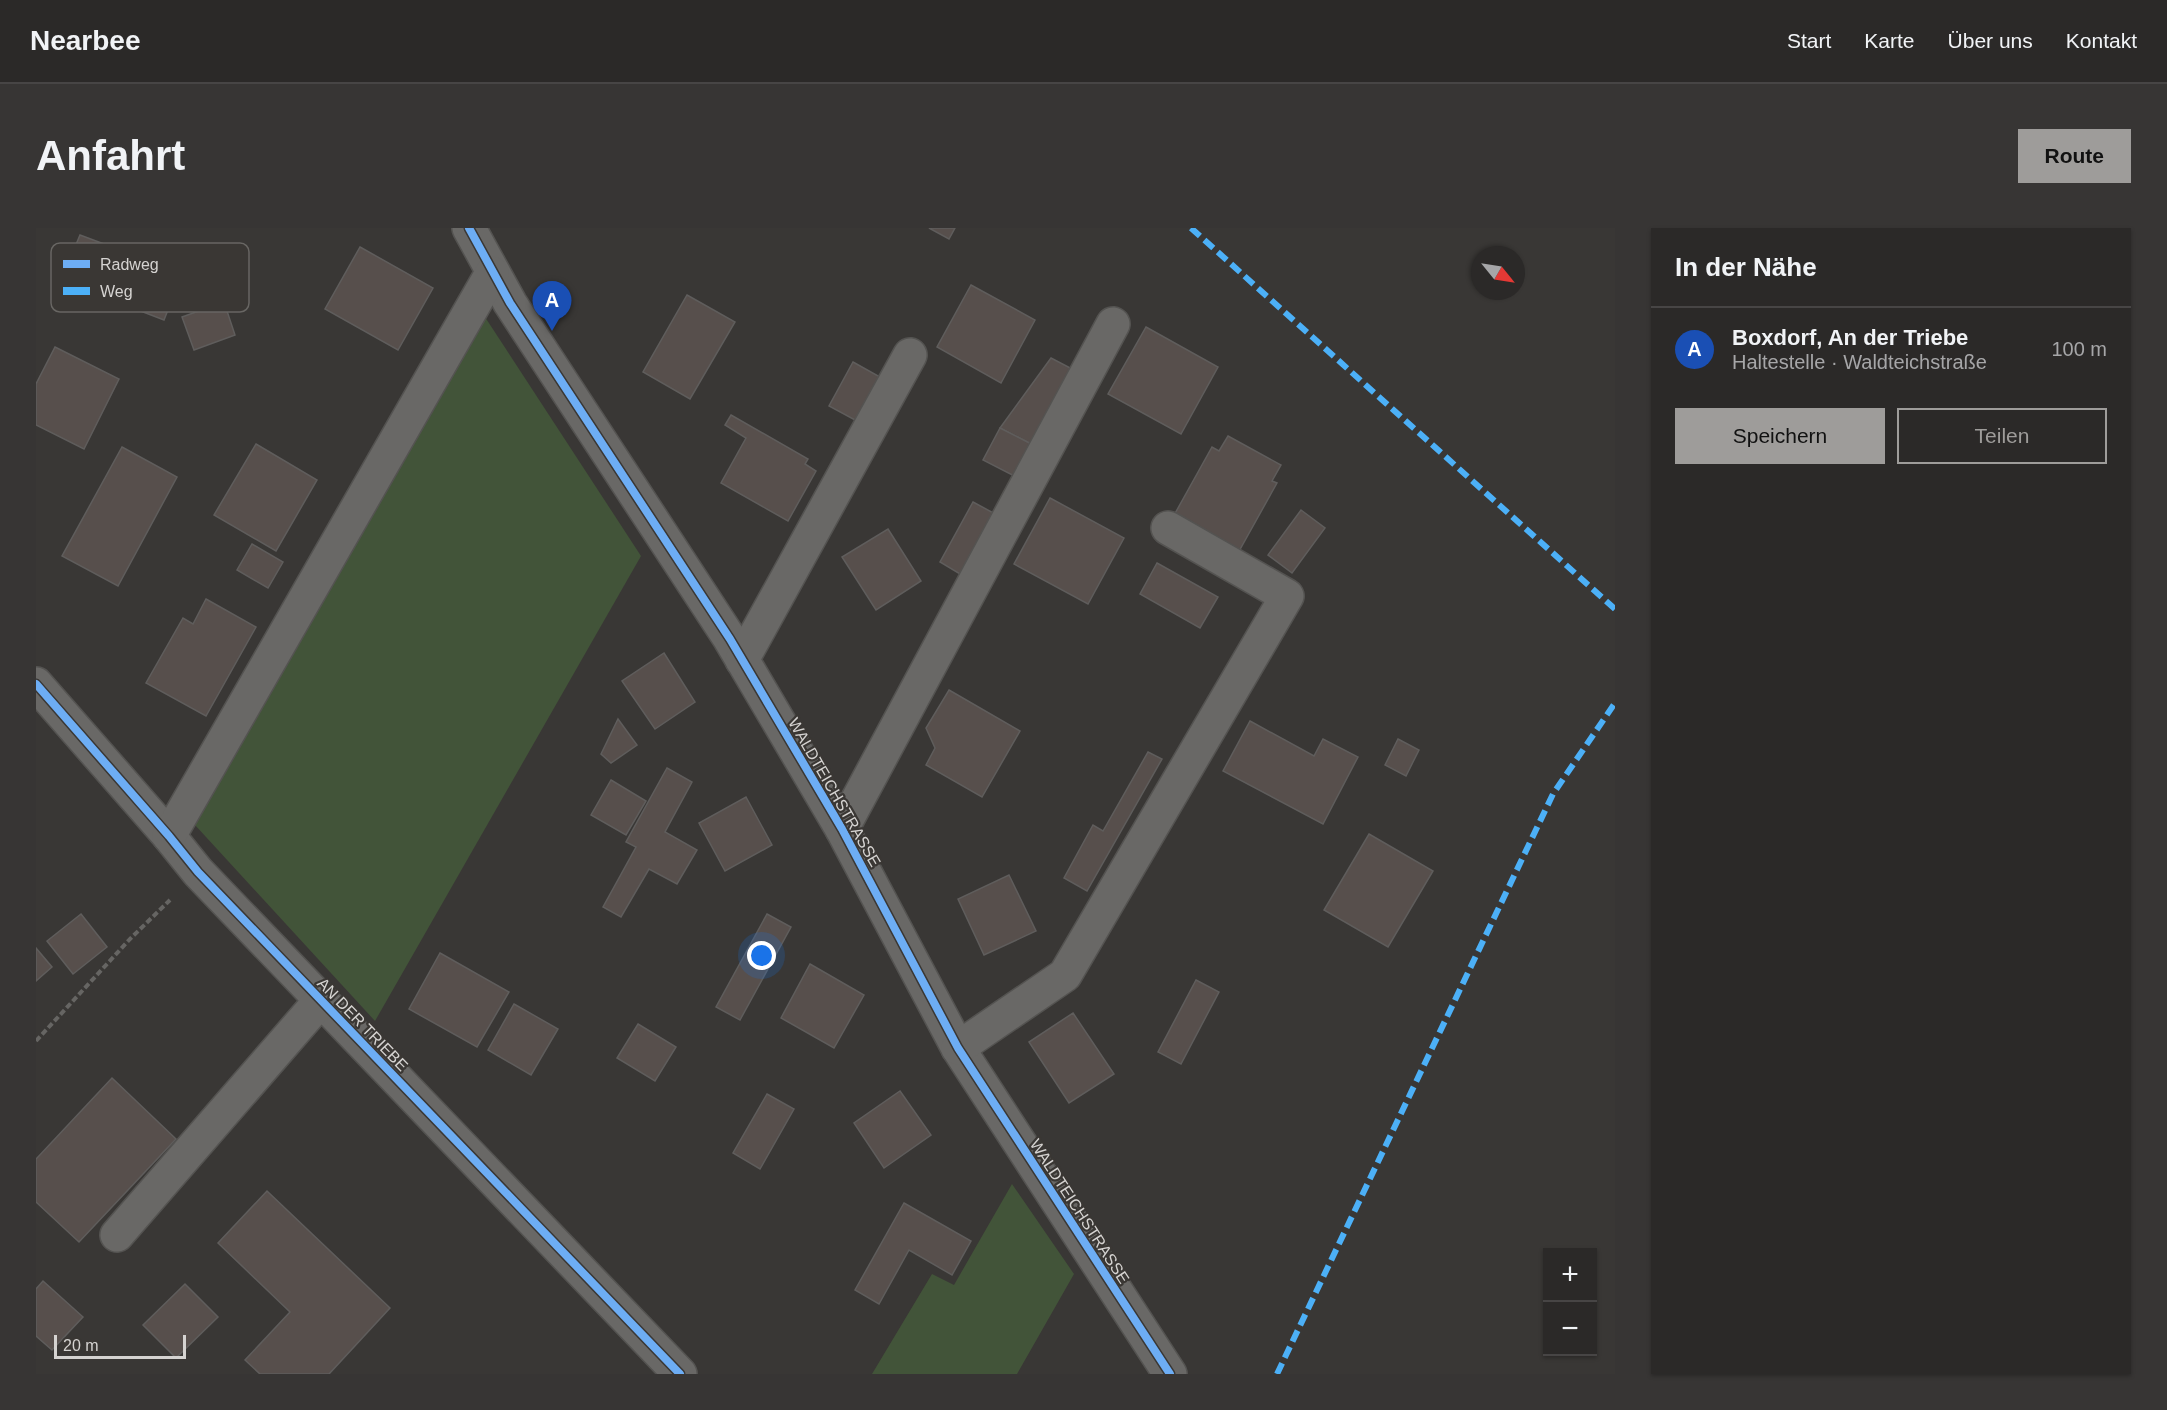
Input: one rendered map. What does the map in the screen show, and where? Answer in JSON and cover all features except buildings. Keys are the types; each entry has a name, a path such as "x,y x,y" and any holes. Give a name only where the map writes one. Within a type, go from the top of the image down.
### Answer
{"street":[{"name":"WALDTEICHSTRASSE","path":"469,228 510,303 742,660 842,829 958,1048 1170,1374"},
{"path":"169,836 492,273"},
{"path":"842,829 1113,324"},
{"path":"742,660 910,355"},
{"path":"958,1048 1065,975 1287,596 1168,528"},
{"name":"AN DER TRIEBE","path":"36,684 198,872 680,1374"},
{"path":"117,1235 321,1000"}],"path":[{"path":"36,1041 130,939 198,872"}],"green space":[{"path":"483,314 641,556 375,1021 195,825"},
{"path":"1012,1184 1074,1274 1017,1374 872,1374 932,1274 954,1285"}],"marked path":[{"path":"1191,228 1615,609"},
{"path":"1277,1374 1553,794 1615,703"}],"cycle path":[{"path":"469,228 510,303 730,639 842,829 958,1048 1170,1374"},
{"path":"36,684 198,872 680,1374"}],"place":[{"name":"Boxdorf, An der Triebe","path":"552,331"}]}
